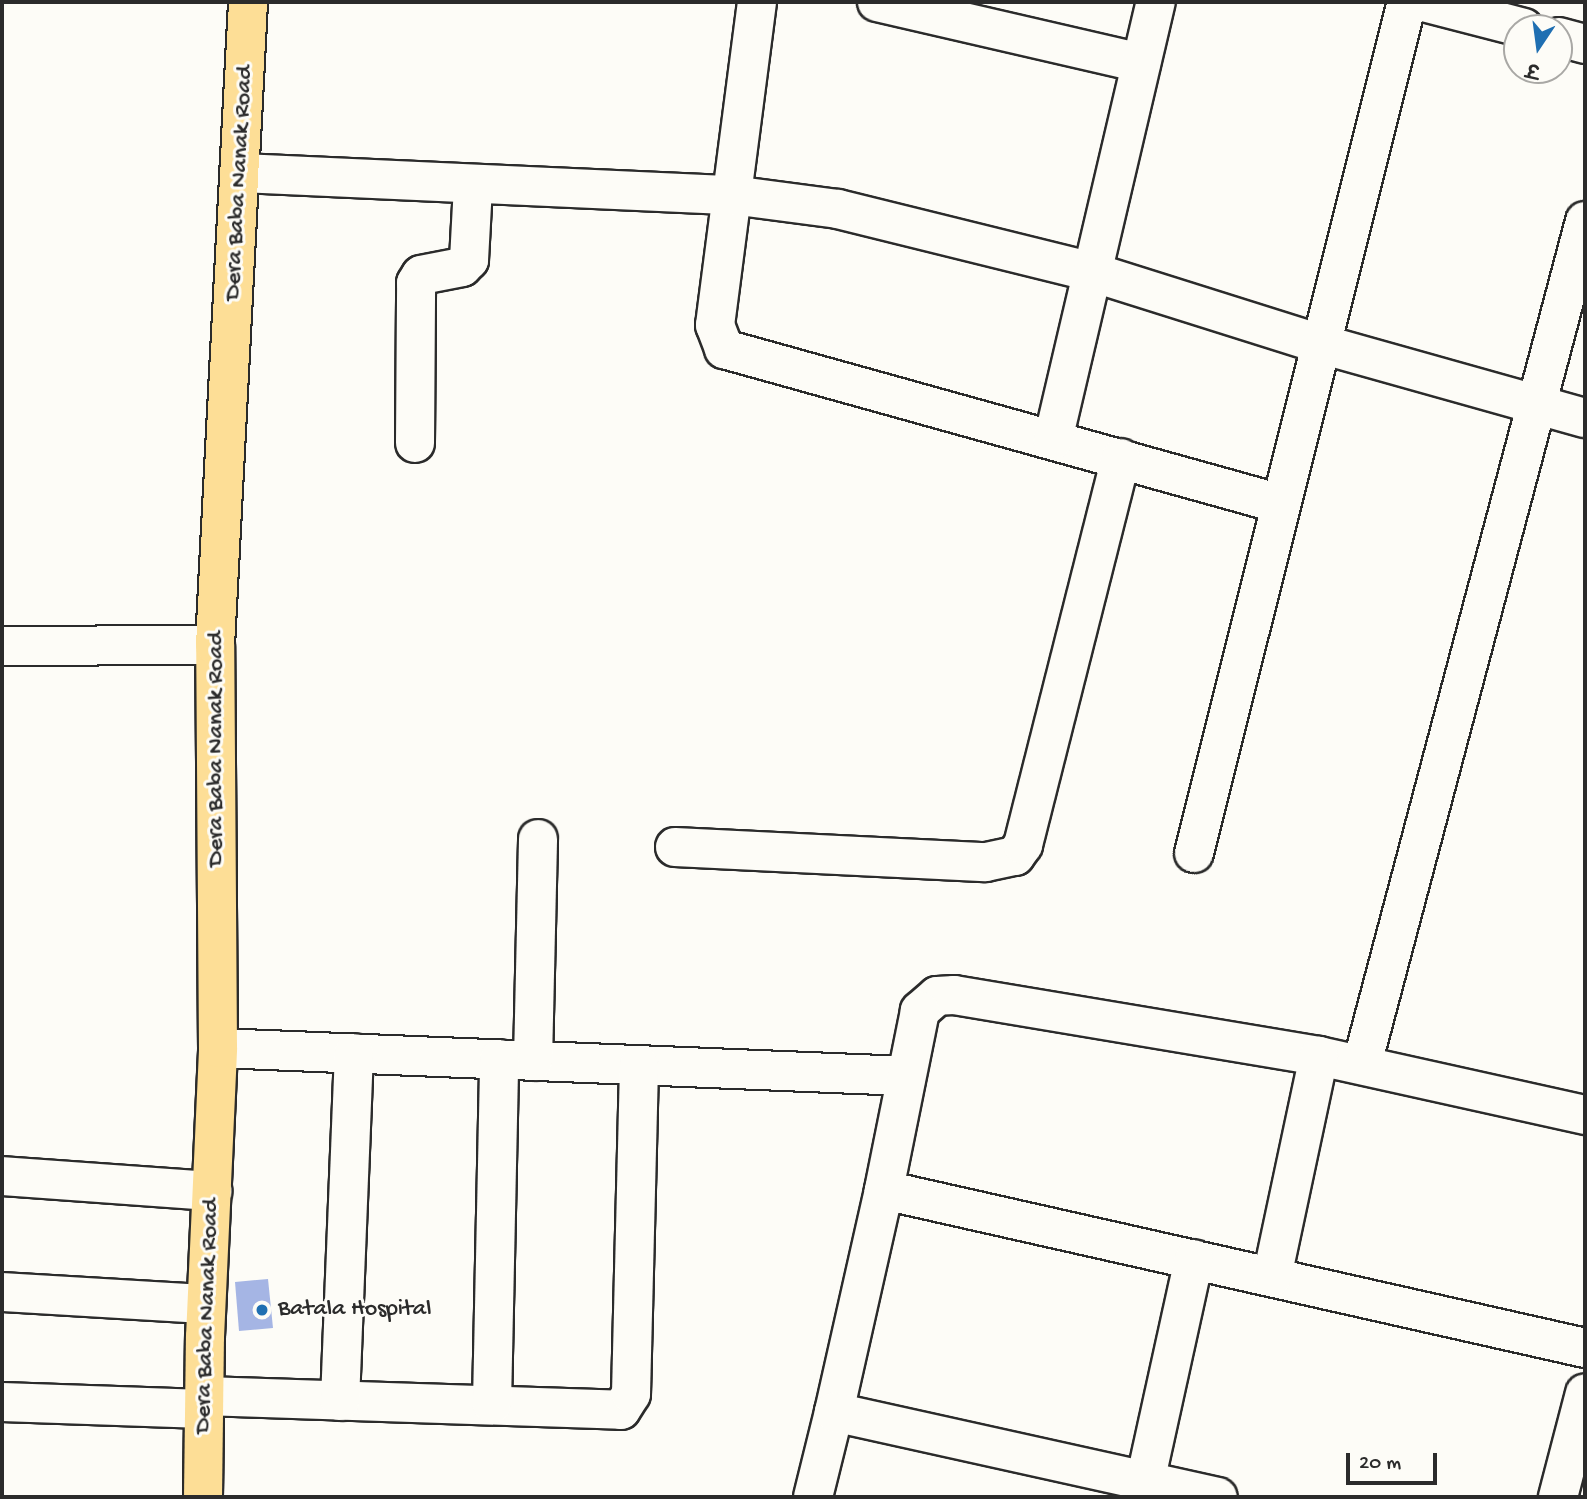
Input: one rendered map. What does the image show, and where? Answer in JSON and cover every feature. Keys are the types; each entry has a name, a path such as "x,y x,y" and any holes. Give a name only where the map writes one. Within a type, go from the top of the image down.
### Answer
{"main road":[{"name":"Dera Baba Nanak Road","path":"203,1497 206,1304 218,1048 215,645 248,2"}],"street":[{"path":"757,2 715,325 724,349 1282,504"},
{"path":"877,2 1141,63"},
{"path":"1053,440 1156,2"},
{"path":"1194,853 1407,2"},
{"path":"1424,2 1503,23"},
{"path":"241,173 473,186 732,195 838,209 1092,272 1321,344 1585,418"},
{"path":"415,443 416,283 421,275 462,267 469,260 473,186"},
{"path":"1362,1064 1539,404 1585,221"},
{"path":"675,848 986,862 1015,856 1023,845 1121,458"},
{"path":"2,646 215,645"},
{"path":"492,1404 516,1060 538,839"},
{"path":"813,1497 884,1190 920,1011 937,996 954,995 1319,1056 1585,1115"},
{"path":"218,1048 906,1076"},
{"path":"340,1401 354,1054"},
{"path":"1272,1277 1319,1056"},
{"path":"2,1402 340,1401 492,1404 612,1411 628,1404 639,1065"},
{"path":"2,1176 212,1191"},
{"path":"884,1190 1585,1348"},
{"path":"1145,1482 1194,1259"},
{"path":"2,1292 206,1304"},
{"path":"1558,1497 1585,1393"},
{"path":"834,1412 1218,1497"}],"building":[{"path":"268,1279 273,1328 239,1331 235,1282"}],"place":[{"name":"Batala Hospital","path":"262,1310"}]}
